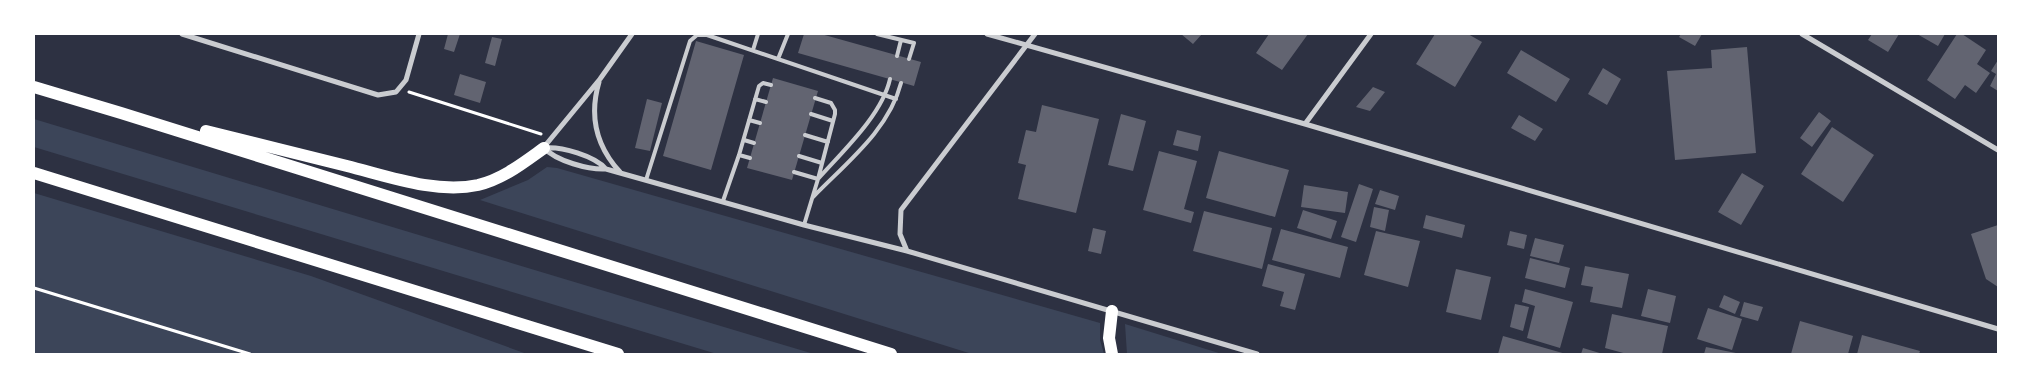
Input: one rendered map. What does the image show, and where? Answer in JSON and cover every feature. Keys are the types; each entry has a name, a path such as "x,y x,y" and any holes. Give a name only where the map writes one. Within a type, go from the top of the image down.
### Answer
{"highway":[{"path":"34,87 892,354"},
{"path":"121,113 203,130 422,184 451,187 476,185 495,180 544,148"},
{"path":"34,173 618,354"},
{"path":"1112,311 1109,338 1112,354"}],"street":[{"path":"182,34 378,95 396,92 406,80 419,34"},
{"path":"544,148 600,79 632,34"},
{"path":"987,34 1305,124 1998,329"},
{"path":"907,251 900,234 901,210 1035,34"},
{"path":"1305,124 1371,34"},
{"path":"1802,34 1998,150"},
{"path":"600,79 595,96 596,130 601,146 610,161 622,174"},
{"path":"544,148 558,148 598,160 606,169"},
{"path":"544,148 554,157 594,169 606,169 804,225 907,251 1257,354"}],"lane":[{"path":"646,180 690,41 702,34 896,99"},
{"path":"752,50 758,34"},
{"path":"778,58 788,34"},
{"path":"877,34 914,43 909,59"},
{"path":"897,56 901,40"},
{"path":"818,179 875,113 885,95 890,79"},
{"path":"813,197 879,128 896,99 901,83"},
{"path":"723,201 740,155 761,84 771,85"},
{"path":"804,225 828,142 835,110 831,103 816,98"},
{"path":"755,99 766,102"},
{"path":"811,114 833,121"},
{"path":"749,120 760,123"},
{"path":"805,135 828,142"},
{"path":"744,140 754,143"},
{"path":"740,155 750,158"},
{"path":"799,156 822,164"},
{"path":"794,172 818,179"}],"path":[{"path":"399,89 552,138"},
{"path":"34,288 250,354"}],"shaded area":[{"path":"34,119 814,354 717,354 34,147"},
{"path":"547,167 557,168 1100,323 1100,340 1104,354 972,354 480,200 528,180"},
{"path":"34,193 311,276 527,354 34,354"},
{"path":"1125,324 1222,354 1127,354"}],"building":[{"path":"448,34 460,34 454,52 444,49"},
{"path":"804,34 821,34 921,62 914,86 798,53"},
{"path":"1181,34 1202,34 1193,44"},
{"path":"1269,34 1308,34 1282,70 1256,53"},
{"path":"1435,34 1468,34 1482,42 1455,87 1416,64"},
{"path":"1681,34 1702,34 1695,46 1679,37"},
{"path":"1872,34 1899,34 1888,52 1868,40"},
{"path":"1917,34 1945,34 1938,46"},
{"path":"1957,34 1962,34 1986,50 1977,64 1990,73 1976,93 1965,85 1955,99 1927,80"},
{"path":"492,37 502,39 495,66 485,63"},
{"path":"696,41 744,55 711,170 663,156"},
{"path":"1747,47 1756,153 1675,160 1667,71 1712,68 1711,50"},
{"path":"1521,50 1570,79 1556,102 1507,73"},
{"path":"1998,60 1998,91 1990,86 1996,74 1991,71"},
{"path":"1603,68 1621,79 1607,105 1588,94"},
{"path":"460,74 486,82 480,103 454,95"},
{"path":"773,78 818,91 792,180 747,168"},
{"path":"1373,87 1385,92 1370,111 1356,107"},
{"path":"647,99 662,103 650,151 635,148"},
{"path":"1042,105 1099,119 1076,213 1018,199 1026,165 1018,163 1026,130 1036,132"},
{"path":"1819,112 1831,121 1812,147 1800,138"},
{"path":"1121,114 1146,121 1133,171 1108,165"},
{"path":"1519,115 1543,129 1535,141 1511,128"},
{"path":"1832,127 1874,155 1843,202 1801,174"},
{"path":"1177,130 1201,136 1198,151 1173,145"},
{"path":"1159,151 1197,161 1184,209 1194,212 1191,223 1143,210"},
{"path":"1219,151 1289,170 1275,217 1206,198"},
{"path":"1742,173 1764,186 1741,225 1718,212"},
{"path":"1359,184 1373,189 1356,242 1341,237"},
{"path":"1304,185 1348,192 1345,213 1301,207"},
{"path":"1380,190 1399,196 1395,210 1375,204"},
{"path":"1374,207 1389,210 1385,231 1370,227"},
{"path":"1303,210 1337,221 1331,239 1297,228"},
{"path":"1204,211 1272,228 1262,269 1193,251"},
{"path":"1426,215 1465,225 1462,238 1423,228"},
{"path":"1998,225 1998,287 1986,279 1971,234"},
{"path":"1093,228 1106,231 1101,254 1088,251"},
{"path":"1281,229 1348,247 1340,278 1272,260"},
{"path":"1376,231 1420,241 1408,287 1364,275"},
{"path":"1510,231 1527,235 1524,249 1507,245"},
{"path":"1535,238 1564,245 1559,263 1530,256"},
{"path":"1530,258 1570,268 1565,288 1525,278"},
{"path":"1268,264 1305,274 1295,310 1280,306 1284,292 1262,286"},
{"path":"1585,266 1629,274 1622,308 1590,302 1593,287 1581,285"},
{"path":"1456,269 1491,277 1481,320 1446,312"},
{"path":"1525,289 1573,302 1560,348 1527,338 1535,306 1522,302"},
{"path":"1648,289 1676,296 1670,323 1641,316"},
{"path":"1724,295 1740,302 1735,314 1719,307"},
{"path":"1744,302 1763,307 1758,321 1740,316"},
{"path":"1515,304 1529,307 1523,331 1510,327"},
{"path":"1708,308 1742,319 1732,350 1697,339"},
{"path":"1612,314 1668,326 1662,354 1627,354 1605,348"},
{"path":"1800,321 1853,336 1848,354 1791,354"},
{"path":"1862,335 1920,351 1919,354 1857,354"},
{"path":"1503,336 1566,354 1498,354"},
{"path":"1706,347 1736,353 1736,354 1704,354"},
{"path":"1583,348 1603,354 1581,354"}]}
